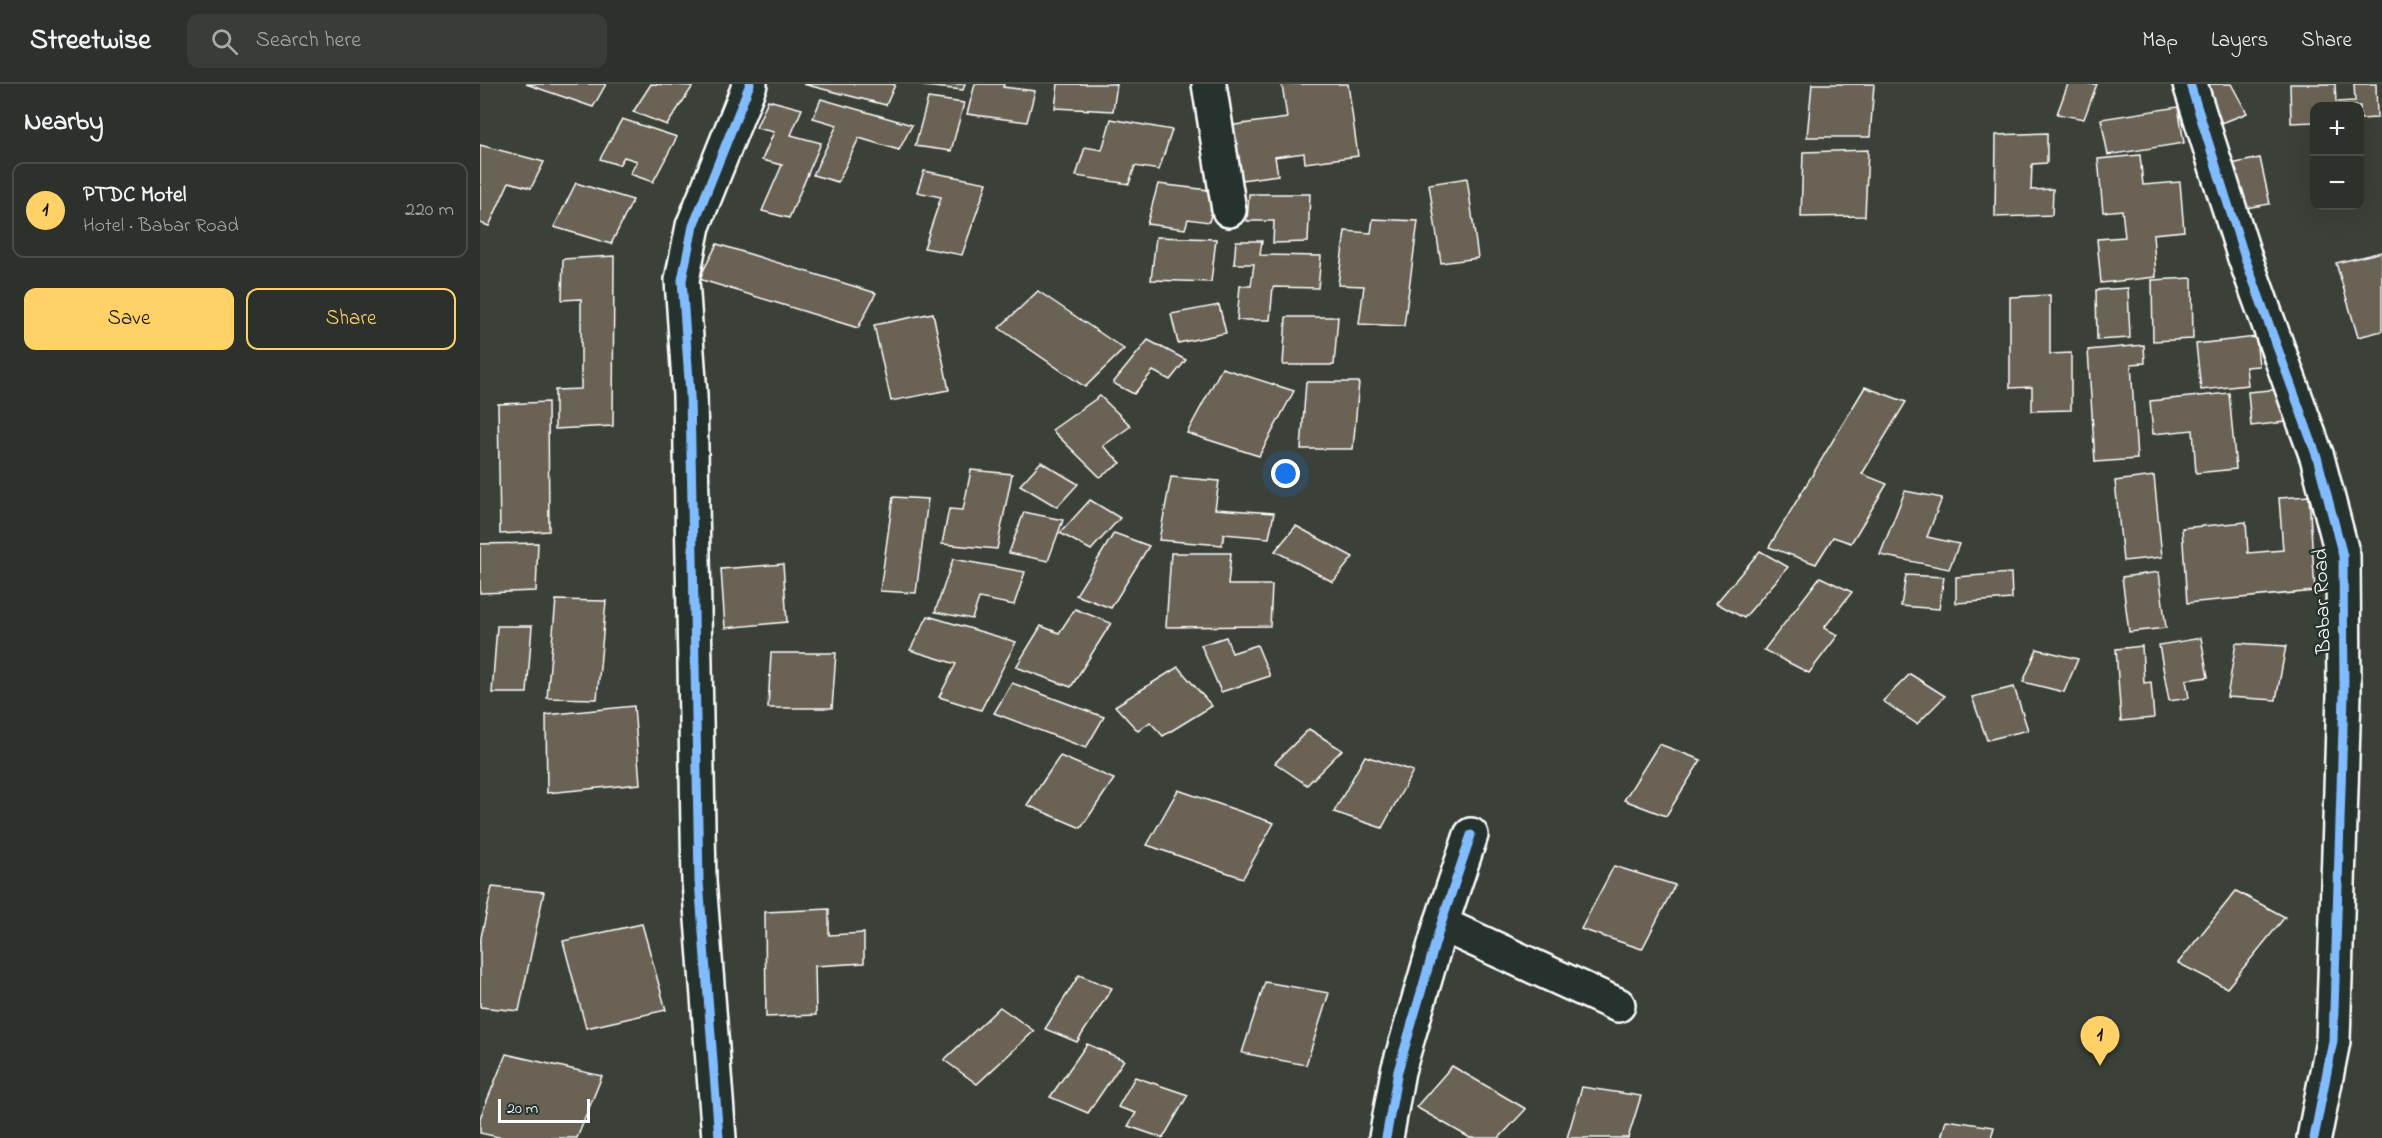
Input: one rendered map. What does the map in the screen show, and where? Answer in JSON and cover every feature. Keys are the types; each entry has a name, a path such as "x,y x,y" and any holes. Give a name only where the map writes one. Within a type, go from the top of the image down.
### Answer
{"street":[{"path":"719,1138 699,881 690,394 682,280 693,226 750,84"},
{"path":"1209,84 1229,210"},
{"name":"Babar Road","path":"2190,84 2245,258 2318,457 2343,556 2344,695 2332,1041 2314,1138"},
{"path":"1386,1138 1398,1071 1441,924 1472,835"},
{"path":"1441,924 1618,1005"}],"building":[{"path":"526,84 606,84 593,107"},
{"path":"651,84 693,86 667,125 633,112"},
{"path":"803,84 892,84 895,85 886,105"},
{"path":"923,84 965,84 963,90 923,86"},
{"path":"975,84 1004,84 1003,87 1035,91 1027,122 967,114"},
{"path":"1058,84 1117,84 1113,111 1055,108"},
{"path":"1282,84 1348,84 1358,156 1305,163 1304,153 1275,157 1278,175 1227,182 1220,127 1287,118"},
{"path":"1812,84 1874,84 1870,137 1807,137"},
{"path":"2068,84 2097,84 2084,119 2057,114"},
{"path":"2202,84 2231,84 2247,113 2222,123"},
{"path":"2290,84 2335,84 2336,102 2310,102 2310,122 2291,123"},
{"path":"2354,84 2376,84 2377,118 2364,119 2364,102 2336,102 2355,101"},
{"path":"928,98 964,103 951,151 915,146"},
{"path":"821,99 912,125 899,150 859,138 838,182 813,175 837,125 813,118"},
{"path":"768,100 802,109 791,135 821,143 789,218 762,211 782,165 762,160 774,132 756,128"},
{"path":"2178,107 2184,143 2108,155 2101,119"},
{"path":"622,119 677,137 653,182 630,174 637,161 624,157 619,165 600,159"},
{"path":"1111,119 1172,130 1159,170 1135,166 1129,184 1076,176 1085,147 1102,150"},
{"path":"2047,133 2047,163 2032,164 2031,190 2053,189 2052,215 1995,217 1996,135"},
{"path":"480,145 544,162 531,188 509,182 489,226 480,223"},
{"path":"1868,150 1865,216 1801,217 1803,152"},
{"path":"2140,155 2143,185 2180,182 2184,231 2153,234 2156,277 2101,283 2097,239 2125,237 2122,210 2103,212 2098,159"},
{"path":"2260,158 2270,204 2240,209 2231,164"},
{"path":"924,171 987,183 962,255 924,248 941,197 917,192"},
{"path":"1467,178 1478,258 1441,263 1429,184"},
{"path":"576,183 633,200 611,244 554,227"},
{"path":"1158,184 1217,191 1209,222 1188,219 1185,229 1147,224"},
{"path":"1249,194 1310,194 1308,242 1273,243 1274,221 1247,221"},
{"path":"1373,219 1418,221 1404,326 1359,324 1364,286 1338,285 1345,231 1371,233"},
{"path":"1156,237 1216,239 1211,282 1151,280"},
{"path":"1236,241 1262,241 1260,255 1321,256 1318,288 1273,287 1270,320 1237,320 1240,286 1251,286 1254,264 1234,264"},
{"path":"717,244 876,293 858,328 699,279"},
{"path":"2382,252 2382,331 2358,337 2336,263"},
{"path":"614,256 613,426 555,429 555,390 581,389 581,299 562,300 563,259"},
{"path":"2192,278 2193,339 2153,341 2152,280"},
{"path":"2128,288 2130,338 2097,340 2096,290"},
{"path":"1038,291 1124,349 1085,387 999,328"},
{"path":"2050,295 2050,354 2071,353 2071,410 2032,411 2032,387 2010,388 2010,297"},
{"path":"1219,305 1226,333 1178,343 1171,314"},
{"path":"933,313 949,390 891,401 874,325"},
{"path":"1286,317 1338,317 1334,365 1283,365"},
{"path":"2256,337 2259,366 2246,367 2248,385 2201,390 2196,344"},
{"path":"1148,340 1186,360 1170,380 1153,371 1134,394 1113,383"},
{"path":"2144,345 2145,363 2131,364 2137,459 2095,462 2088,350"},
{"path":"1222,368 1294,391 1259,456 1187,433"},
{"path":"1306,382 1359,382 1353,449 1301,449"},
{"path":"1865,387 1906,402 1862,474 1887,484 1851,543 1833,537 1816,564 1769,547"},
{"path":"2282,389 2285,422 2251,426 2248,392"},
{"path":"2229,393 2236,469 2196,473 2193,430 2153,434 2150,401"},
{"path":"1100,396 1131,426 1103,446 1121,463 1100,477 1052,430"},
{"path":"548,402 549,531 500,534 498,404"},
{"path":"1041,462 1078,484 1057,507 1020,485"},
{"path":"971,470 1012,474 997,549 942,544 949,509 963,510"},
{"path":"2154,476 2162,557 2123,561 2115,481"},
{"path":"1171,477 1219,481 1215,509 1274,513 1269,538 1224,534 1222,545 1159,540"},
{"path":"1905,491 1942,498 1927,537 1959,544 1949,569 1880,555"},
{"path":"2309,496 2315,591 2187,603 2182,528 2246,522 2248,553 2283,550 2279,498"},
{"path":"893,497 928,499 916,593 880,591"},
{"path":"1090,500 1120,518 1091,550 1060,533"},
{"path":"1024,512 1063,520 1048,561 1009,553"},
{"path":"1296,526 1353,557 1333,582 1275,551"},
{"path":"1114,533 1149,546 1111,608 1076,595"},
{"path":"538,543 536,591 480,593 480,544"},
{"path":"1760,551 1788,567 1744,618 1716,603"},
{"path":"1171,553 1231,553 1228,585 1272,585 1270,626 1166,627"},
{"path":"953,559 1025,572 1014,605 979,598 972,619 935,612"},
{"path":"783,564 787,622 725,628 721,569"},
{"path":"2159,572 2166,628 2129,632 2122,577"},
{"path":"2011,573 2012,599 1956,603 1956,577"},
{"path":"1906,575 1944,577 1939,609 1901,606"},
{"path":"1820,577 1852,592 1824,628 1838,635 1809,673 1764,650"},
{"path":"556,600 606,601 597,699 547,698"},
{"path":"1075,609 1111,623 1071,687 1016,667 1041,626 1059,633"},
{"path":"928,616 1016,642 981,710 939,697 956,664 910,650"},
{"path":"497,626 532,626 527,693 492,693"},
{"path":"1226,637 1232,653 1257,645 1270,676 1221,692 1201,645"},
{"path":"2201,638 2208,677 2186,680 2189,698 2169,701 2159,645"},
{"path":"2236,643 2286,646 2276,700 2227,697"},
{"path":"2142,646 2144,683 2151,682 2154,718 2121,721 2116,649"},
{"path":"2037,649 2078,659 2064,692 2023,682"},
{"path":"771,653 836,653 832,708 768,708"},
{"path":"1178,667 1212,706 1163,736 1150,722 1138,731 1115,706"},
{"path":"1910,674 1945,696 1917,724 1883,701"},
{"path":"1012,683 1104,717 1086,748 994,713"},
{"path":"2014,687 2028,730 1987,740 1972,697"},
{"path":"634,706 640,784 547,793 546,715"},
{"path":"1309,729 1342,750 1307,785 1275,763"},
{"path":"1659,744 1701,760 1666,816 1624,800"},
{"path":"1060,756 1114,779 1081,828 1027,805"},
{"path":"1365,756 1413,771 1382,828 1334,812"},
{"path":"1178,790 1274,823 1243,878 1147,845"},
{"path":"1614,866 1675,885 1642,949 1581,929"},
{"path":"492,887 544,892 519,1011 480,1007 480,942"},
{"path":"2236,891 2285,917 2227,988 2178,963"},
{"path":"829,909 829,935 864,933 864,963 815,966 816,1015 766,1017 765,912"},
{"path":"642,924 666,1010 586,1028 563,941"},
{"path":"1079,975 1112,988 1077,1042 1045,1029"},
{"path":"1265,982 1329,993 1306,1065 1242,1053"},
{"path":"1000,1007 1034,1031 977,1084 944,1060"},
{"path":"1087,1044 1124,1060 1088,1113 1050,1097"},
{"path":"506,1054 602,1076 577,1138 503,1138 480,1133 480,1118"},
{"path":"1452,1066 1526,1109 1499,1138 1470,1138 1416,1107"},
{"path":"1135,1077 1188,1095 1163,1138 1128,1126 1136,1113 1118,1107"},
{"path":"1582,1087 1641,1096 1628,1138 1567,1138"},
{"path":"1946,1120 1994,1127 1991,1138 1941,1138"}],"cycle path":[{"path":"719,1138 699,881 690,395 682,280 693,226 750,84"},
{"path":"2190,84 2245,258 2317,457 2343,556 2344,695 2333,1041 2314,1138"},
{"path":"1386,1138 1398,1071 1441,924 1471,835"}],"place":[{"name":"PTDC Motel","path":"2100,1066"}]}
